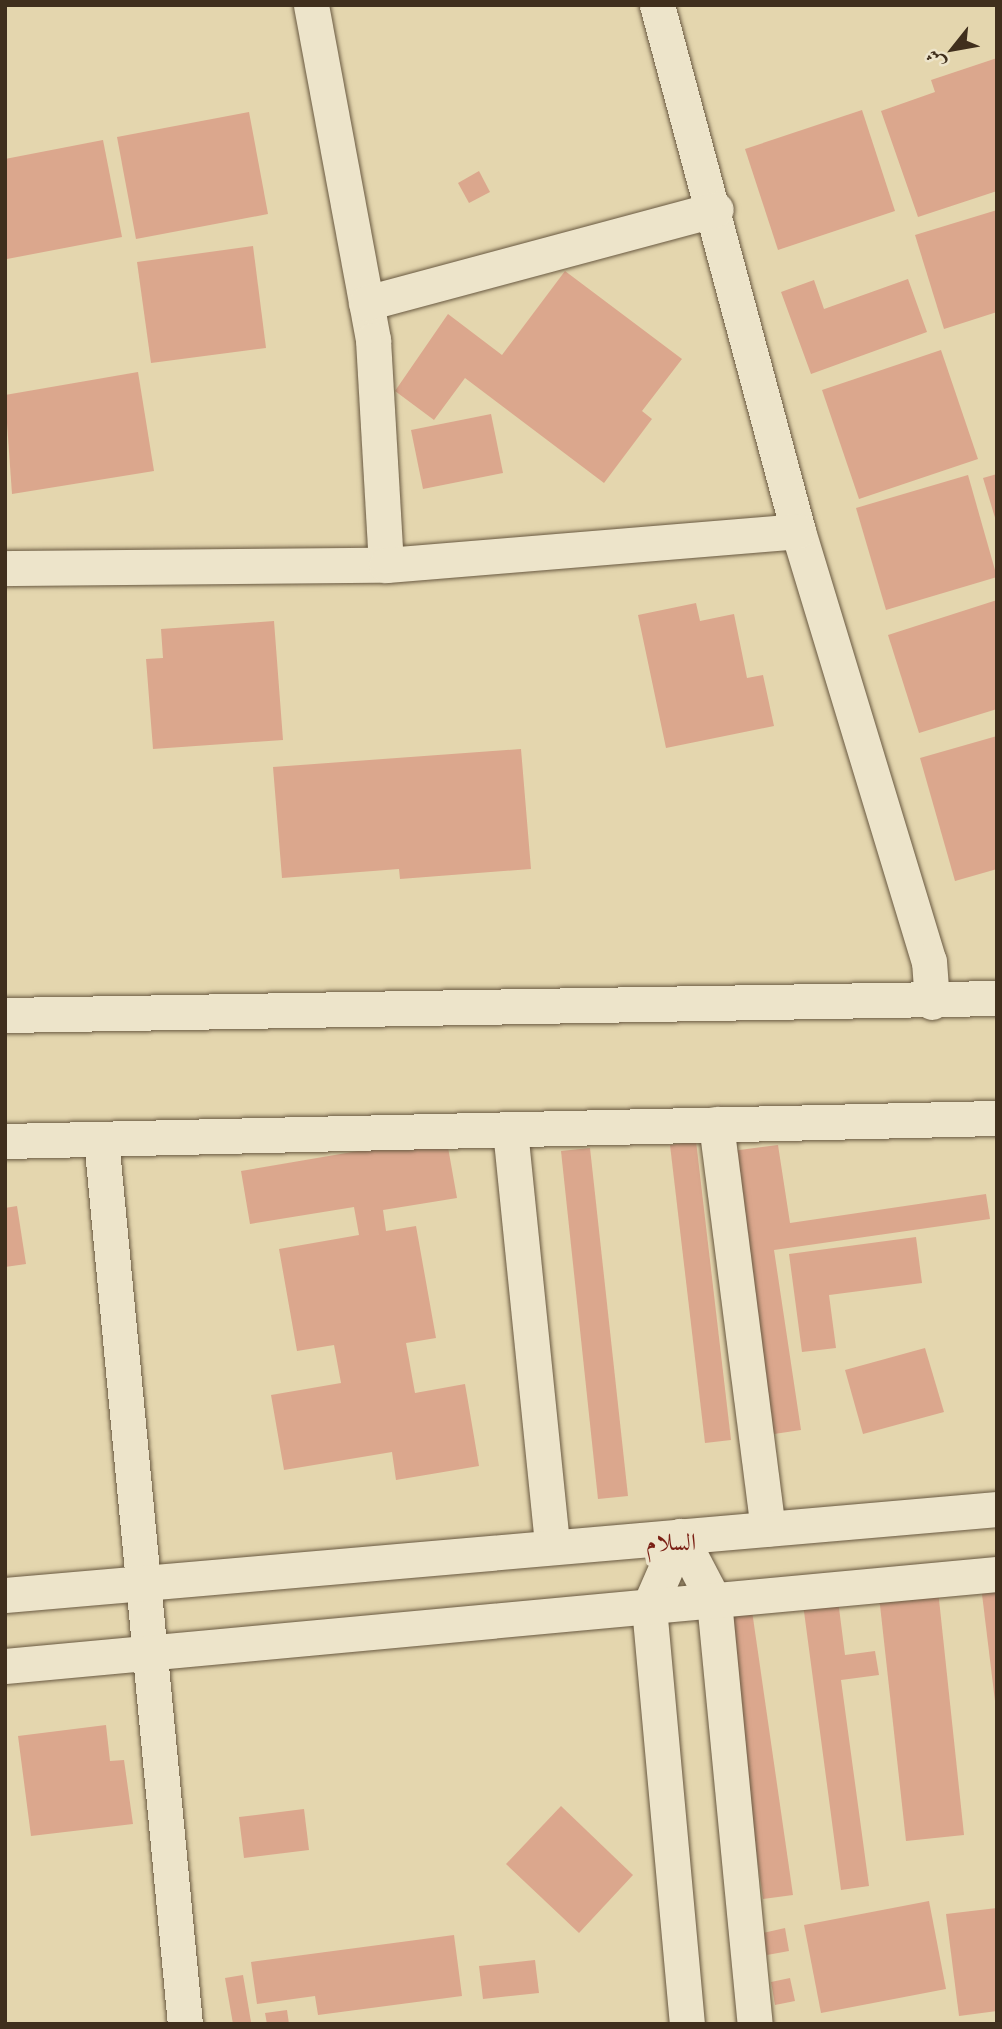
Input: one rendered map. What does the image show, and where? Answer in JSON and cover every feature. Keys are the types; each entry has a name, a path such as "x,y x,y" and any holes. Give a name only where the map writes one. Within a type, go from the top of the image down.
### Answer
{"street":[{"path":"311,5 366,303 386,565"},
{"path":"657,5 716,209 798,531 929,961 932,1002"},
{"path":"366,303 716,209"},
{"path":"5,568 386,565 798,531"},
{"path":"5,1016 932,1002 997,998"},
{"path":"5,1141 997,1118"},
{"path":"716,1124 768,1529"},
{"path":"510,1130 552,1547"},
{"path":"101,1139 185,2024"},
{"path":"5,1595 997,1509"},
{"path":"680,1536 714,1601 755,2024"},
{"path":"680,1536 649,1607 687,2024"},
{"path":"5,1666 997,1574"}],"building":[{"path":"997,58 997,191 918,217 881,111 935,92 931,80"},
{"path":"862,110 895,211 778,250 745,149"},
{"path":"249,112 268,214 136,239 117,137"},
{"path":"103,140 122,237 7,259 5,159"},
{"path":"479,171 490,192 469,203 458,183"},
{"path":"997,210 997,312 944,329 915,235"},
{"path":"253,246 266,348 151,363 137,262"},
{"path":"565,271 682,359 642,411 652,419 604,483 465,378 434,420 395,391 448,314 502,355"},
{"path":"908,279 927,332 811,374 781,292 814,280 824,309"},
{"path":"941,350 978,459 859,499 822,390"},
{"path":"138,372 154,471 12,494 5,395"},
{"path":"491,414 503,473 423,489 411,430"},
{"path":"997,474 997,521 996,521 983,478"},
{"path":"968,475 997,577 886,610 856,508"},
{"path":"997,600 997,709 919,733 888,635"},
{"path":"696,603 700,621 734,614 747,678 763,675 774,726 666,748 638,615"},
{"path":"274,621 283,740 153,749 146,659 163,658 161,629"},
{"path":"997,736 997,869 955,881 920,758"},
{"path":"521,749 531,869 400,879 399,869 282,878 273,767"},
{"path":"446,1136 457,1198 383,1210 386,1231 416,1226 436,1338 406,1343 415,1393 465,1384 479,1466 396,1480 392,1452 284,1470 271,1395 341,1383 334,1345 297,1351 279,1249 359,1235 354,1207 250,1224 241,1171"},
{"path":"696,1141 731,1440 705,1443 670,1145"},
{"path":"778,1145 790,1223 986,1194 990,1219 774,1250 801,1430 774,1434 732,1151"},
{"path":"590,1148 628,1496 598,1499 561,1151"},
{"path":"17,1206 26,1264 5,1267 5,1208"},
{"path":"916,1237 922,1283 829,1295 836,1348 802,1352 789,1254"},
{"path":"925,1348 944,1412 863,1434 845,1370"},
{"path":"997,1584 997,1701 995,1701 981,1586"},
{"path":"938,1590 964,1835 906,1841 879,1596"},
{"path":"838,1600 845,1655 875,1651 879,1675 841,1680 869,1886 841,1890 803,1604"},
{"path":"751,1604 793,1895 763,1899 722,1608"},
{"path":"106,1725 110,1761 124,1760 133,1824 31,1836 18,1736"},
{"path":"561,1806 633,1875 579,1933 506,1864"},
{"path":"304,1809 309,1850 244,1858 239,1817"},
{"path":"929,1901 946,1989 821,2013 804,1925"},
{"path":"997,1908 997,2011 959,2016 946,1914"},
{"path":"785,1928 789,1951 767,1955 763,1933"},
{"path":"454,1935 462,1996 318,2015 315,1996 257,2004 251,1962"},
{"path":"535,1960 539,1993 483,1999 479,1966"},
{"path":"243,1975 251,2022 233,2024 225,1978"},
{"path":"790,1978 795,2001 775,2005 771,1982"},
{"path":"287,2010 289,2024 267,2024 265,2013"}],"district":[{"name":"السلام","path":"671,1542"}]}
